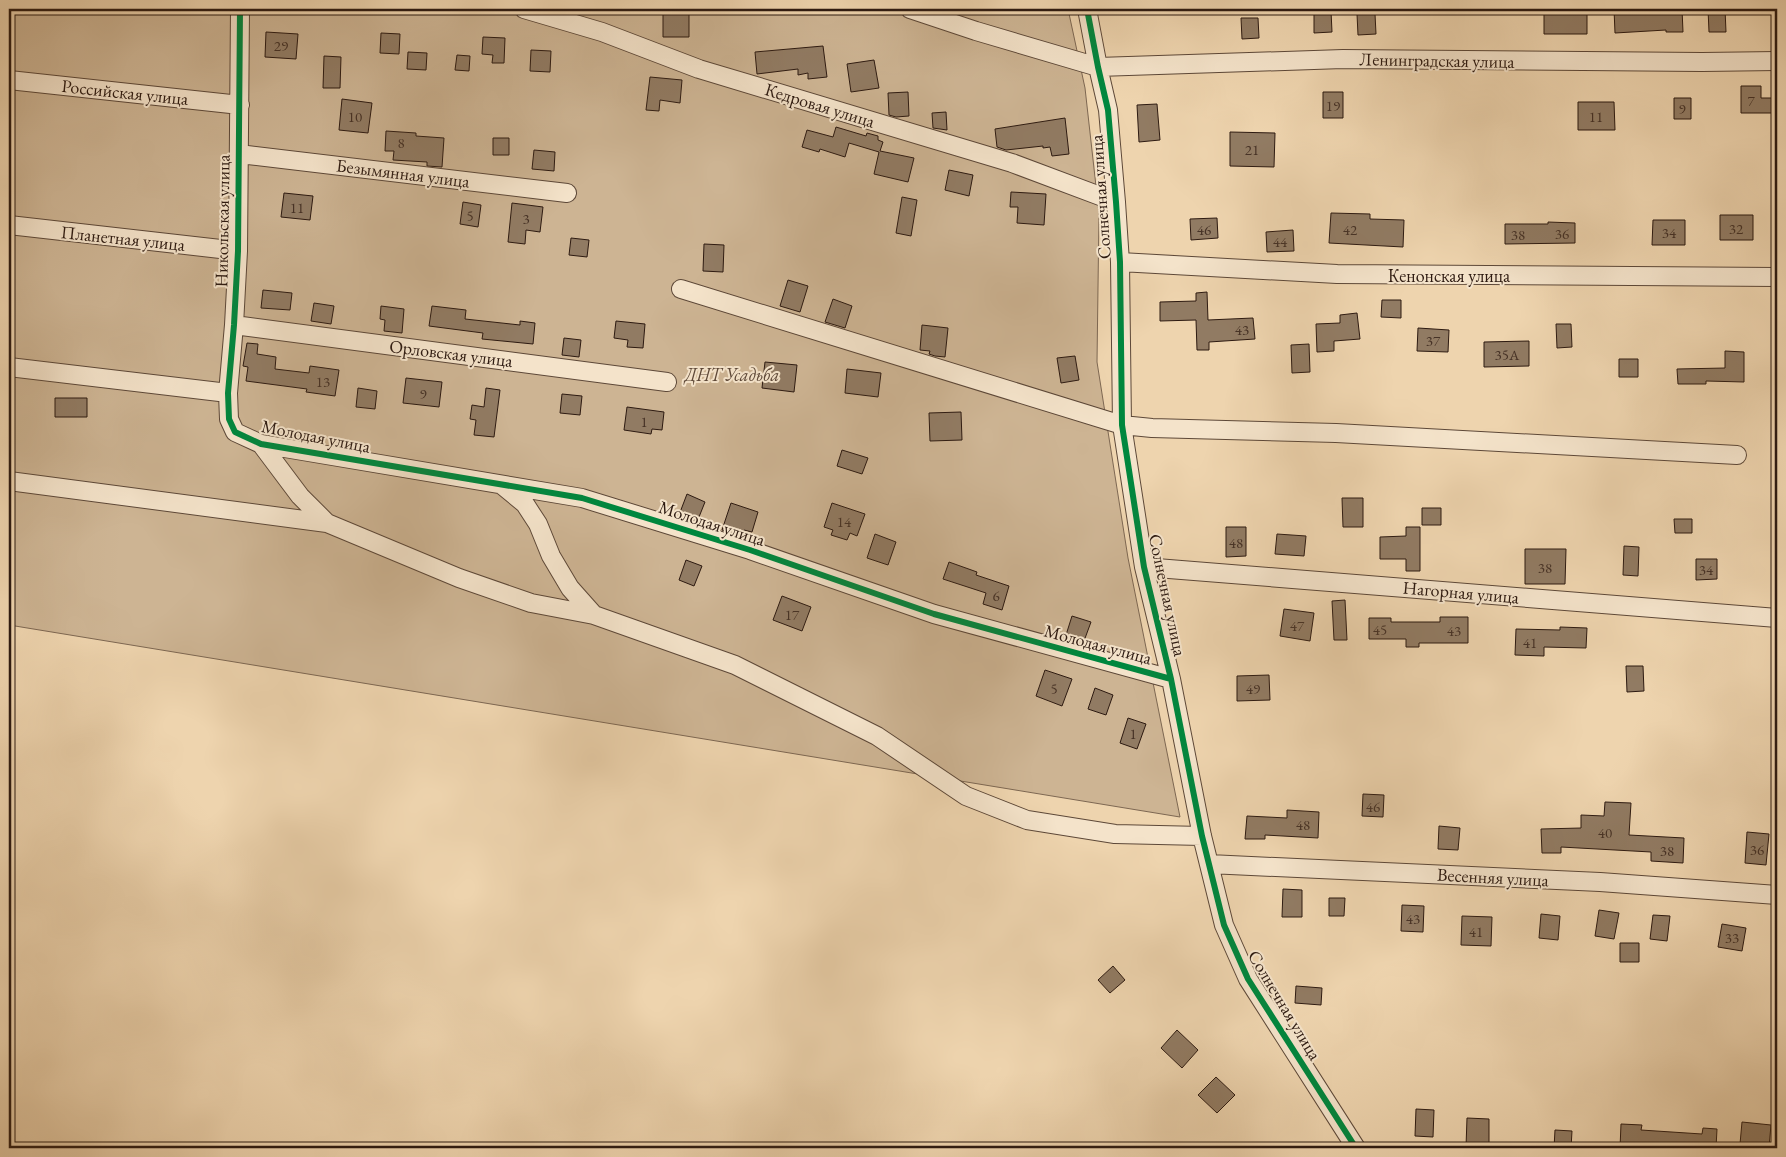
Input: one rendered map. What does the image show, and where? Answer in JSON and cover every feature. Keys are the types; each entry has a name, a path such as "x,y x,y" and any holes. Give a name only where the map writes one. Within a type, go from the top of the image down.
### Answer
{"street":[{"name":"Никольская улица","path":"235,432 229,419 228,393 238,251 240,9"},
{"name":"Кедровая улица","path":"524,9 602,32 699,69 1012,163 1116,202"},
{"name":"Ленинградская улица","path":"910,9 976,31 1098,67 1343,59 1777,61"},
{"name":"Солнечная улица","path":"1087,9 1108,110 1116,202 1120,262 1122,425 1144,567 1172,679 1202,836 1224,926 1248,979 1356,1148"},
{"name":"Российская улица","path":"9,80 240,104"},
{"name":"Безымянная улица","path":"239,154 567,192"},
{"name":"Планетная улица","path":"9,225 238,251"},
{"name":"Кенонская улица","path":"1120,262 1337,274 1777,277"},
{"path":"681,289 1122,425 1152,428 1336,434 1737,455"},
{"name":"Орловская улица","path":"234,325 667,382"},
{"path":"9,367 228,393"},
{"name":"Молодая улица","path":"235,432 261,444 582,498 750,550 934,614 1172,679"},
{"path":"261,444 300,496 327,523"},
{"path":"9,481 327,523 458,578 532,604 594,615 735,665 877,736 966,796 1028,820 1115,834 1202,836"},
{"path":"501,484 525,504 538,524 551,556 570,588 594,615"},
{"name":"Нагорная улица","path":"1144,567 1777,618"},
{"name":"Весенняя улица","path":"1209,864 1600,882 1777,895"}],"green space":[{"name":"ДНТ Усадьба","path":"9,9 1068,9 1085,88 1099,213 1097,362 1128,558 1180,817 9,625"}],"building":[{"path":"663,9 689,9 689,37 663,37"},
{"path":"1544,9 1587,9 1587,34 1544,34"},
{"path":"1614,9 1682,9 1683,32 1666,32 1666,30 1615,33"},
{"path":"1708,9 1725,9 1726,32 1709,32"},
{"path":"1331,11 1332,32 1314,33 1314,12"},
{"path":"1357,14 1375,14 1376,34 1358,35"},
{"path":"1241,18 1258,18 1259,38 1242,39"},
{"path":"266,32 298,34 296,59 265,57"},
{"path":"381,33 400,34 399,54 380,53"},
{"path":"483,37 505,38 504,63 492,63 493,55 482,54"},
{"path":"823,46 827,77 808,79 808,73 798,75 798,69 757,74 755,52"},
{"path":"531,50 551,51 550,72 530,71"},
{"path":"408,52 427,53 426,70 407,69"},
{"path":"457,55 470,56 469,71 455,70"},
{"path":"324,56 341,57 340,88 323,88"},
{"path":"874,60 879,88 851,92 847,64"},
{"path":"650,77 682,80 680,103 660,100 659,111 646,110"},
{"path":"1741,86 1761,86 1761,98 1777,98 1777,113 1741,113"},
{"path":"908,92 909,116 896,117 889,115 888,93"},
{"path":"1323,92 1343,92 1343,118 1323,118"},
{"path":"1674,98 1691,98 1691,119 1674,119"},
{"path":"342,99 372,103 368,133 339,130"},
{"path":"1578,102 1614,102 1615,130 1578,130"},
{"path":"1157,104 1160,140 1139,142 1137,105"},
{"path":"946,112 947,130 933,128 932,113"},
{"path":"1065,118 1069,154 1052,156 1050,147 1043,148 1043,146 1006,150 997,147 995,129"},
{"path":"836,127 866,136 867,133 878,136 878,140 883,142 880,151 914,158 908,182 874,174 879,152 849,143 845,157 820,149 819,152 802,147 807,130 833,137"},
{"path":"386,131 416,133 416,136 444,138 442,167 427,166 427,162 393,160 394,151 385,151"},
{"path":"1230,132 1275,133 1274,167 1230,166"},
{"path":"493,138 509,138 509,155 493,155"},
{"path":"534,150 555,152 554,171 532,169"},
{"path":"949,170 973,175 969,196 945,190"},
{"path":"1011,192 1046,194 1044,225 1017,223 1018,207 1010,207"},
{"path":"284,193 313,196 310,220 281,217"},
{"path":"902,197 917,200 911,236 896,233"},
{"path":"463,202 481,205 478,227 460,224"},
{"path":"512,203 543,207 540,232 526,230 525,244 508,242"},
{"path":"1331,213 1370,214 1370,219 1404,220 1403,247 1329,243"},
{"path":"1720,215 1753,215 1753,240 1720,240"},
{"path":"1217,218 1218,238 1191,240 1190,219"},
{"path":"1653,220 1685,220 1685,245 1652,245"},
{"path":"1548,222 1575,223 1575,243 1505,244 1505,224 1548,224"},
{"path":"1293,230 1294,251 1267,252 1266,232"},
{"path":"571,238 589,240 587,257 569,255"},
{"path":"704,244 724,245 723,272 703,271"},
{"path":"788,280 808,286 800,312 780,306"},
{"path":"263,290 292,293 290,310 261,308"},
{"path":"1207,292 1208,320 1253,318 1255,339 1209,342 1209,350 1197,350 1196,320 1160,321 1160,302 1196,301 1196,293"},
{"path":"833,299 852,306 845,328 825,322"},
{"path":"1382,300 1401,300 1401,318 1381,317"},
{"path":"314,303 334,306 331,324 311,321"},
{"path":"381,306 404,309 402,333 384,331 385,320 380,319"},
{"path":"432,306 466,310 465,319 520,325 520,321 535,323 533,344 482,339 483,333 429,326"},
{"path":"1357,313 1360,339 1334,341 1334,351 1317,352 1316,324 1340,323 1340,315"},
{"path":"616,321 645,324 643,348 627,347 628,340 614,338"},
{"path":"1556,324 1571,324 1572,347 1557,348"},
{"path":"922,325 948,328 945,357 929,354 930,351 920,350"},
{"path":"1418,328 1449,330 1448,352 1417,351"},
{"path":"564,338 581,340 579,357 562,355"},
{"path":"1529,341 1529,366 1484,367 1484,342"},
{"path":"247,343 258,344 257,354 276,357 275,369 309,373 310,366 339,370 335,396 306,392 307,389 246,381 248,367 243,366"},
{"path":"1309,344 1310,372 1292,373 1291,345"},
{"path":"1725,351 1744,352 1744,382 1706,381 1706,384 1678,384 1677,369 1725,368"},
{"path":"1075,356 1079,380 1061,383 1057,358"},
{"path":"1619,359 1638,359 1638,377 1619,377"},
{"path":"765,362 797,365 794,392 762,388"},
{"path":"847,369 881,373 878,397 845,393"},
{"path":"406,378 442,382 439,407 403,403"},
{"path":"358,388 377,391 375,409 356,407"},
{"path":"486,388 500,390 494,437 474,435 476,420 470,419 472,405 484,407"},
{"path":"562,394 582,396 580,415 560,413"},
{"path":"55,398 87,398 87,417 55,417"},
{"path":"627,407 664,412 662,430 652,429 651,434 624,430"},
{"path":"961,412 962,440 930,441 929,413"},
{"path":"842,450 868,458 862,474 837,466"},
{"path":"687,494 705,502 697,522 679,515"},
{"path":"1342,498 1363,498 1363,527 1343,527"},
{"path":"731,503 758,512 752,532 744,530 742,536 722,530"},
{"path":"832,503 865,514 857,536 850,533 847,540 831,535 833,530 824,527"},
{"path":"1422,508 1441,508 1441,525 1422,525"},
{"path":"1674,519 1692,519 1692,533 1675,533"},
{"path":"1226,527 1246,527 1246,556 1226,557"},
{"path":"1406,527 1420,527 1420,571 1406,571 1406,559 1380,559 1380,537 1406,536"},
{"path":"875,534 896,542 888,565 867,558"},
{"path":"1277,534 1306,536 1304,556 1275,554"},
{"path":"1624,546 1639,547 1638,576 1623,575"},
{"path":"1525,549 1566,549 1565,584 1525,584"},
{"path":"1696,559 1717,559 1717,579 1696,580"},
{"path":"686,560 702,566 694,586 679,580"},
{"path":"949,562 977,572 976,575 1009,586 1002,610 983,604 986,593 943,579"},
{"path":"782,596 811,607 802,631 773,620"},
{"path":"1345,600 1347,640 1334,640 1332,601"},
{"path":"1284,609 1314,613 1310,641 1280,636"},
{"path":"1072,616 1091,622 1084,641 1066,635"},
{"path":"1440,617 1468,617 1468,643 1419,643 1419,647 1406,647 1406,639 1369,639 1369,618 1391,618 1391,622 1440,622"},
{"path":"1560,627 1587,628 1586,648 1544,647 1544,656 1515,655 1516,629 1560,630"},
{"path":"1626,666 1643,666 1644,691 1627,692"},
{"path":"1045,670 1072,679 1062,706 1036,696"},
{"path":"1269,675 1270,700 1237,701 1237,676"},
{"path":"1095,688 1113,695 1106,715 1088,709"},
{"path":"1128,718 1146,724 1137,749 1120,743"},
{"path":"1363,794 1384,795 1383,817 1362,816"},
{"path":"1605,802 1631,803 1629,835 1684,838 1683,863 1651,861 1651,852 1561,847 1561,853 1542,853 1541,829 1581,828 1581,815 1604,816"},
{"path":"1287,810 1319,812 1318,838 1265,835 1265,839 1245,839 1247,816 1287,818"},
{"path":"1439,826 1460,828 1458,850 1438,849"},
{"path":"1747,832 1769,834 1766,865 1745,863"},
{"path":"1283,889 1302,890 1302,917 1282,917"},
{"path":"1329,898 1345,898 1344,916 1329,916"},
{"path":"1402,905 1424,906 1423,932 1401,931"},
{"path":"1599,910 1619,913 1614,939 1595,936"},
{"path":"1541,914 1560,916 1558,940 1539,938"},
{"path":"1653,915 1670,916 1667,941 1650,939"},
{"path":"1462,916 1492,917 1491,946 1461,945"},
{"path":"1722,924 1746,928 1742,951 1718,947"},
{"path":"1620,943 1639,943 1639,962 1620,962"},
{"path":"1113,966 1125,980 1110,993 1098,980"},
{"path":"1296,986 1322,988 1321,1005 1295,1003"},
{"path":"1177,1030 1198,1050 1182,1068 1161,1048"},
{"path":"1216,1077 1235,1095 1217,1113 1198,1095"},
{"path":"1416,1109 1434,1110 1433,1137 1415,1136"},
{"path":"1467,1118 1489,1119 1489,1148 1466,1147"},
{"path":"1742,1122 1771,1125 1769,1147 1740,1144"},
{"path":"1621,1124 1642,1125 1641,1130 1702,1134 1703,1128 1717,1129 1716,1148 1620,1148"},
{"path":"1555,1130 1572,1131 1571,1148 1554,1148"}],"cycle path":[{"path":"240,9 238,251 228,393 229,419 235,432 261,444 582,498 750,550 934,614 1171,679"},
{"path":"1087,9 1108,110 1116,202 1120,262 1122,425 1144,567 1171,679 1202,836 1224,925 1248,979 1356,1148"}]}
